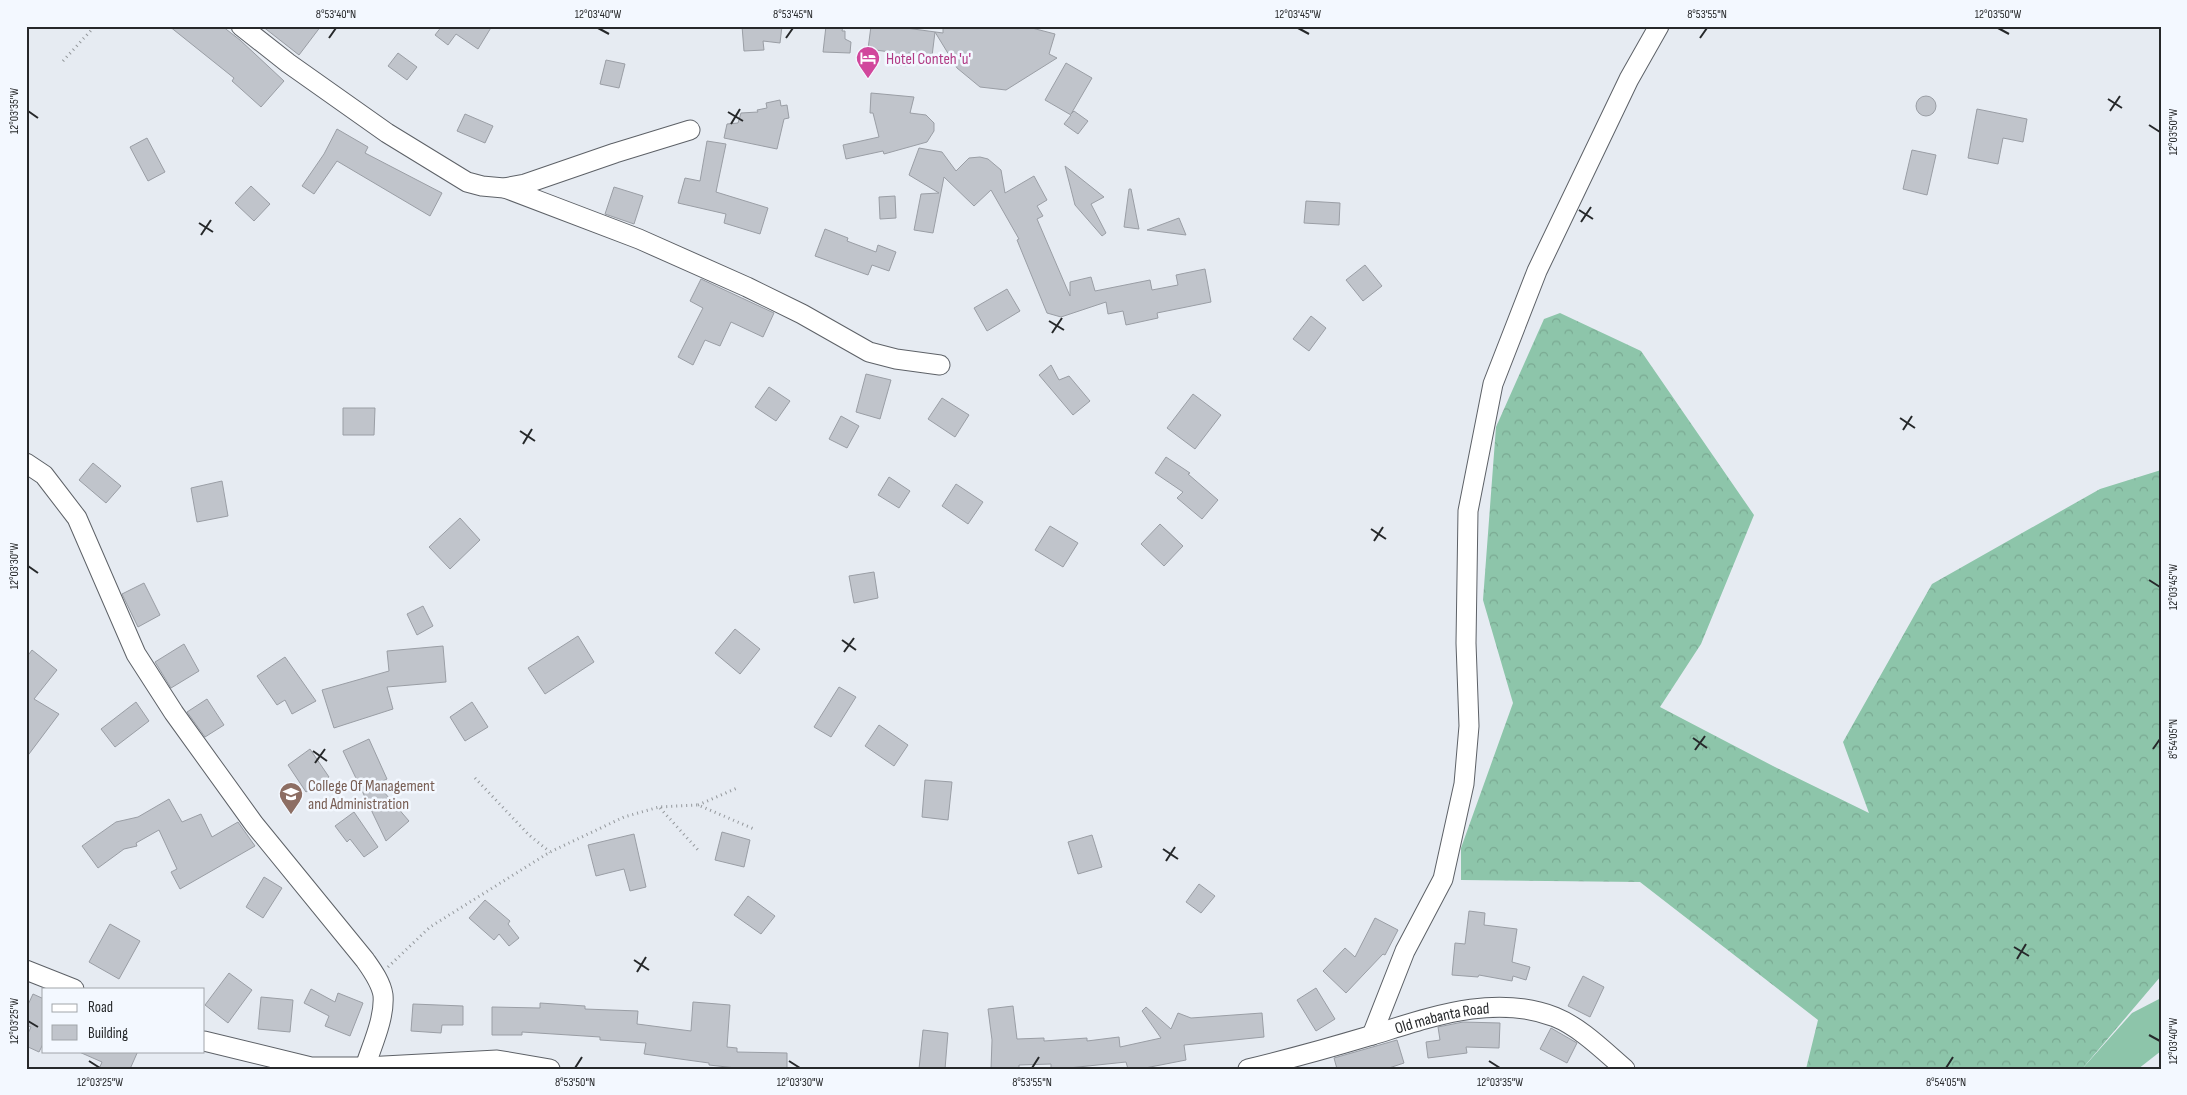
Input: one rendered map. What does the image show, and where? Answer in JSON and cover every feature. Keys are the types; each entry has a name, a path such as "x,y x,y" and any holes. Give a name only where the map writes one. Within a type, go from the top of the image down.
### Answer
{"street":[{"path":"241,26 288,63 387,133 468,182 482,186 504,188 639,239 802,314 869,352 896,359 940,364"},
{"path":"1372,1035 1405,951 1444,879 1464,784 1470,726 1466,643 1468,511 1493,384 1537,271 1629,79 1659,26"},
{"path":"504,188 524,184 615,152 690,130"},
{"path":"26,463 44,474 77,518 136,654 174,713 254,824 377,977 383,995 380,1016 365,1067"},
{"path":"26,970 71,988"},
{"name":"Old mabanta Road","path":"1248,1069 1468,1008 1534,1011 1556,1018 1577,1030 1625,1069"},
{"path":"205,1041 311,1067 365,1067 497,1060 550,1069"}],"path":[{"path":"63,61 95,26"},
{"path":"475,778 530,835 550,852"},
{"path":"377,977 430,927 550,852 624,818 659,807 698,805 737,788"},
{"path":"698,805 754,830"},
{"path":"659,807 698,850"}],"green space":[{"path":"1560,313 1641,351 1754,515 1701,644 1660,707 1773,766 1869,813 1843,742 1932,584 2100,489 2161,470 2161,976 2082,1069 1806,1069 1818,1020 1640,882 1461,880 1461,848 1513,703 1483,600 1496,427 1544,319"},
{"path":"2161,998 2161,1051 2138,1069 2082,1069 2132,1013"}],"building":[{"path":"169,26 222,26 284,81 261,107 232,81 234,78"},
{"path":"262,26 321,26 299,55"},
{"path":"442,26 492,26 478,49 456,34 448,45 435,35"},
{"path":"742,26 782,26 780,43 763,41 764,50 744,51"},
{"path":"826,26 843,26 842,31 845,31 845,39 851,42 850,53 823,52"},
{"path":"871,26 891,26 943,33 943,26 1032,26 1032,28 1055,34 1049,54 1057,58 1006,90 980,87 957,68 935,32 932,56 908,53 906,66 889,64 890,52 868,49"},
{"path":"398,53 417,67 407,80 388,66"},
{"path":"606,60 625,64 619,88 600,84"},
{"path":"1066,63 1092,78 1071,114 1074,111 1088,121 1078,134 1064,124 1071,115 1045,100"},
{"path":"871,93 914,97 910,113 926,115 934,123 934,131 927,142 884,154 883,151 846,159 843,145 879,137 873,113 870,113"},
{"path":"1926,96 1933,99 1936,106 1933,113 1926,116 1919,113 1916,106 1919,99"},
{"path":"780,100 781,106 787,105 789,118 784,119 777,149 724,138 727,124 738,123 741,113 758,112 757,110 767,108 766,103"},
{"path":"1977,109 2027,119 2023,142 2003,138 1998,164 1968,158"},
{"path":"465,114 493,126 485,143 457,131"},
{"path":"337,129 368,147 365,153 442,193 430,216 337,161 314,194 302,186 324,154"},
{"path":"147,138 165,172 148,181 130,147"},
{"path":"707,141 726,144 716,192 768,208 760,234 724,223 726,214 678,203 685,178 700,181"},
{"path":"919,148 942,152 956,171 969,158 980,157 988,159 1001,170 1005,193 1034,176 1047,200 1037,206 1043,216 1037,219 1070,296 1070,282 1091,277 1095,291 1150,280 1152,290 1178,285 1176,275 1205,269 1211,302 1157,313 1158,318 1126,325 1123,311 1108,314 1106,302 1061,317 1047,313 1017,240 1019,239 991,190 974,206 944,177 933,233 914,230 921,194 939,193 909,175"},
{"path":"1912,150 1936,155 1927,195 1903,189"},
{"path":"1065,166 1104,197 1091,204 1106,233 1102,236 1075,205"},
{"path":"251,186 270,204 254,221 235,203"},
{"path":"614,187 643,196 634,224 605,214"},
{"path":"1129,189 1131,189 1139,229 1124,227"},
{"path":"895,196 896,218 880,219 879,197"},
{"path":"1306,201 1340,203 1339,225 1304,223"},
{"path":"1179,218 1186,235 1147,230"},
{"path":"825,229 848,238 847,241 876,252 878,245 896,252 889,271 872,265 868,275 815,256"},
{"path":"1365,265 1382,286 1363,301 1346,280"},
{"path":"701,279 774,313 763,337 731,322 720,346 705,340 693,365 678,357 703,308 690,301"},
{"path":"1007,289 1020,311 987,331 974,308"},
{"path":"1311,316 1326,328 1309,351 1293,339"},
{"path":"1051,365 1059,380 1069,376 1090,401 1073,415 1039,375"},
{"path":"866,374 891,380 880,419 856,412"},
{"path":"769,387 790,401 776,421 755,407"},
{"path":"1193,394 1221,415 1195,449 1167,428"},
{"path":"942,398 969,415 955,437 928,419"},
{"path":"343,408 375,408 374,435 343,435"},
{"path":"841,416 859,426 847,448 829,439"},
{"path":"1166,457 1190,473 1188,474 1218,500 1202,519 1177,498 1183,492 1155,473"},
{"path":"93,463 121,486 106,503 79,480"},
{"path":"889,477 910,491 899,508 878,495"},
{"path":"222,481 228,516 197,522 191,488"},
{"path":"956,484 983,502 968,524 942,506"},
{"path":"460,518 480,540 450,569 429,547"},
{"path":"1160,524 1183,546 1164,566 1141,544"},
{"path":"1050,526 1078,543 1063,567 1035,550"},
{"path":"874,572 878,598 854,603 849,576"},
{"path":"144,583 160,615 138,627 122,594"},
{"path":"423,606 433,626 417,635 407,614"},
{"path":"735,629 760,649 740,674 715,653"},
{"path":"578,636 594,662 545,694 528,668"},
{"path":"184,644 199,671 171,688 155,662"},
{"path":"443,646 446,682 387,687 393,709 334,728 322,690 389,671 387,651"},
{"path":"32,650 57,670 34,699 59,714 26,758 26,658"},
{"path":"285,657 316,701 292,714 285,700 277,705 257,676"},
{"path":"839,687 856,697 831,737 814,727"},
{"path":"207,699 224,725 205,737 187,712"},
{"path":"136,702 149,721 115,747 101,729"},
{"path":"472,702 488,727 465,741 450,717"},
{"path":"879,725 908,745 894,766 865,746"},
{"path":"369,739 387,779 377,784 409,821 386,841 343,751"},
{"path":"310,749 329,777 306,792 288,765"},
{"path":"925,780 952,782 948,820 922,817"},
{"path":"169,799 182,822 201,814 212,837 238,822 255,846 180,889 171,872 177,869 159,830 136,843 137,846 124,849 98,868 82,846 116,822 138,817"},
{"path":"354,812 378,847 364,857 350,839 347,842 335,826"},
{"path":"722,832 750,840 744,867 715,860"},
{"path":"634,834 646,887 630,891 624,869 596,876 588,845"},
{"path":"1092,835 1102,867 1078,874 1068,842"},
{"path":"264,877 282,888 263,918 246,907"},
{"path":"1199,884 1215,896 1201,913 1186,902"},
{"path":"748,896 775,916 761,934 734,915"},
{"path":"485,900 510,921 508,924 519,938 509,946 499,934 494,940 469,918"},
{"path":"1469,911 1485,913 1484,925 1517,929 1512,962 1530,967 1526,980 1513,976 1512,981 1479,975 1478,977 1452,975 1455,943 1465,944"},
{"path":"1375,918 1398,930 1385,955 1383,954 1346,993 1323,971 1345,948 1355,957"},
{"path":"110,924 140,941 119,979 89,962"},
{"path":"229,973 252,990 228,1023 205,1005"},
{"path":"1583,976 1604,987 1590,1017 1568,1006"},
{"path":"1316,988 1335,1019 1316,1031 1297,1000"},
{"path":"311,989 335,1002 338,993 363,1003 350,1036 325,1026 329,1016 304,1003"},
{"path":"33,994 42,998 42,1046 39,1052 26,1046 26,1038 31,1027 26,1025 26,1009"},
{"path":"261,997 293,1000 290,1032 258,1029"},
{"path":"693,1002 730,1005 727,1047 737,1048 737,1052 787,1053 787,1069 745,1069 644,1054 646,1043 600,1040 600,1037 522,1032 522,1035 492,1035 492,1007 540,1008 540,1003 585,1006 585,1009 638,1011 637,1024 691,1031"},
{"path":"413,1004 463,1006 463,1025 442,1025 441,1033 411,1031"},
{"path":"1013,1006 1017,1039 1044,1038 1044,1041 1087,1038 1087,1041 1119,1037 1120,1047 1161,1038 1142,1011 1146,1007 1171,1029 1178,1013 1191,1018 1262,1013 1264,1037 1184,1045 1186,1060 1140,1069 1128,1069 1126,1062 1059,1069 1051,1069 1051,1064 1019,1065 1019,1069 991,1069 992,1040 988,1009"},
{"path":"1463,1022 1500,1023 1499,1048 1466,1047 1467,1053 1428,1058 1426,1042 1440,1040 1438,1027"},
{"path":"1551,1028 1577,1043 1567,1063 1540,1049"},
{"path":"923,1030 948,1033 945,1069 919,1069"},
{"path":"1397,1040 1404,1063 1386,1069 1337,1069 1334,1058"},
{"path":"79,1052 138,1052 130,1069 99,1069 102,1062"}],"place":[{"name":"Hotel Conteh 'u'","path":"868,79"},
{"name":"College Of Management and Administration","path":"291,815"}]}
